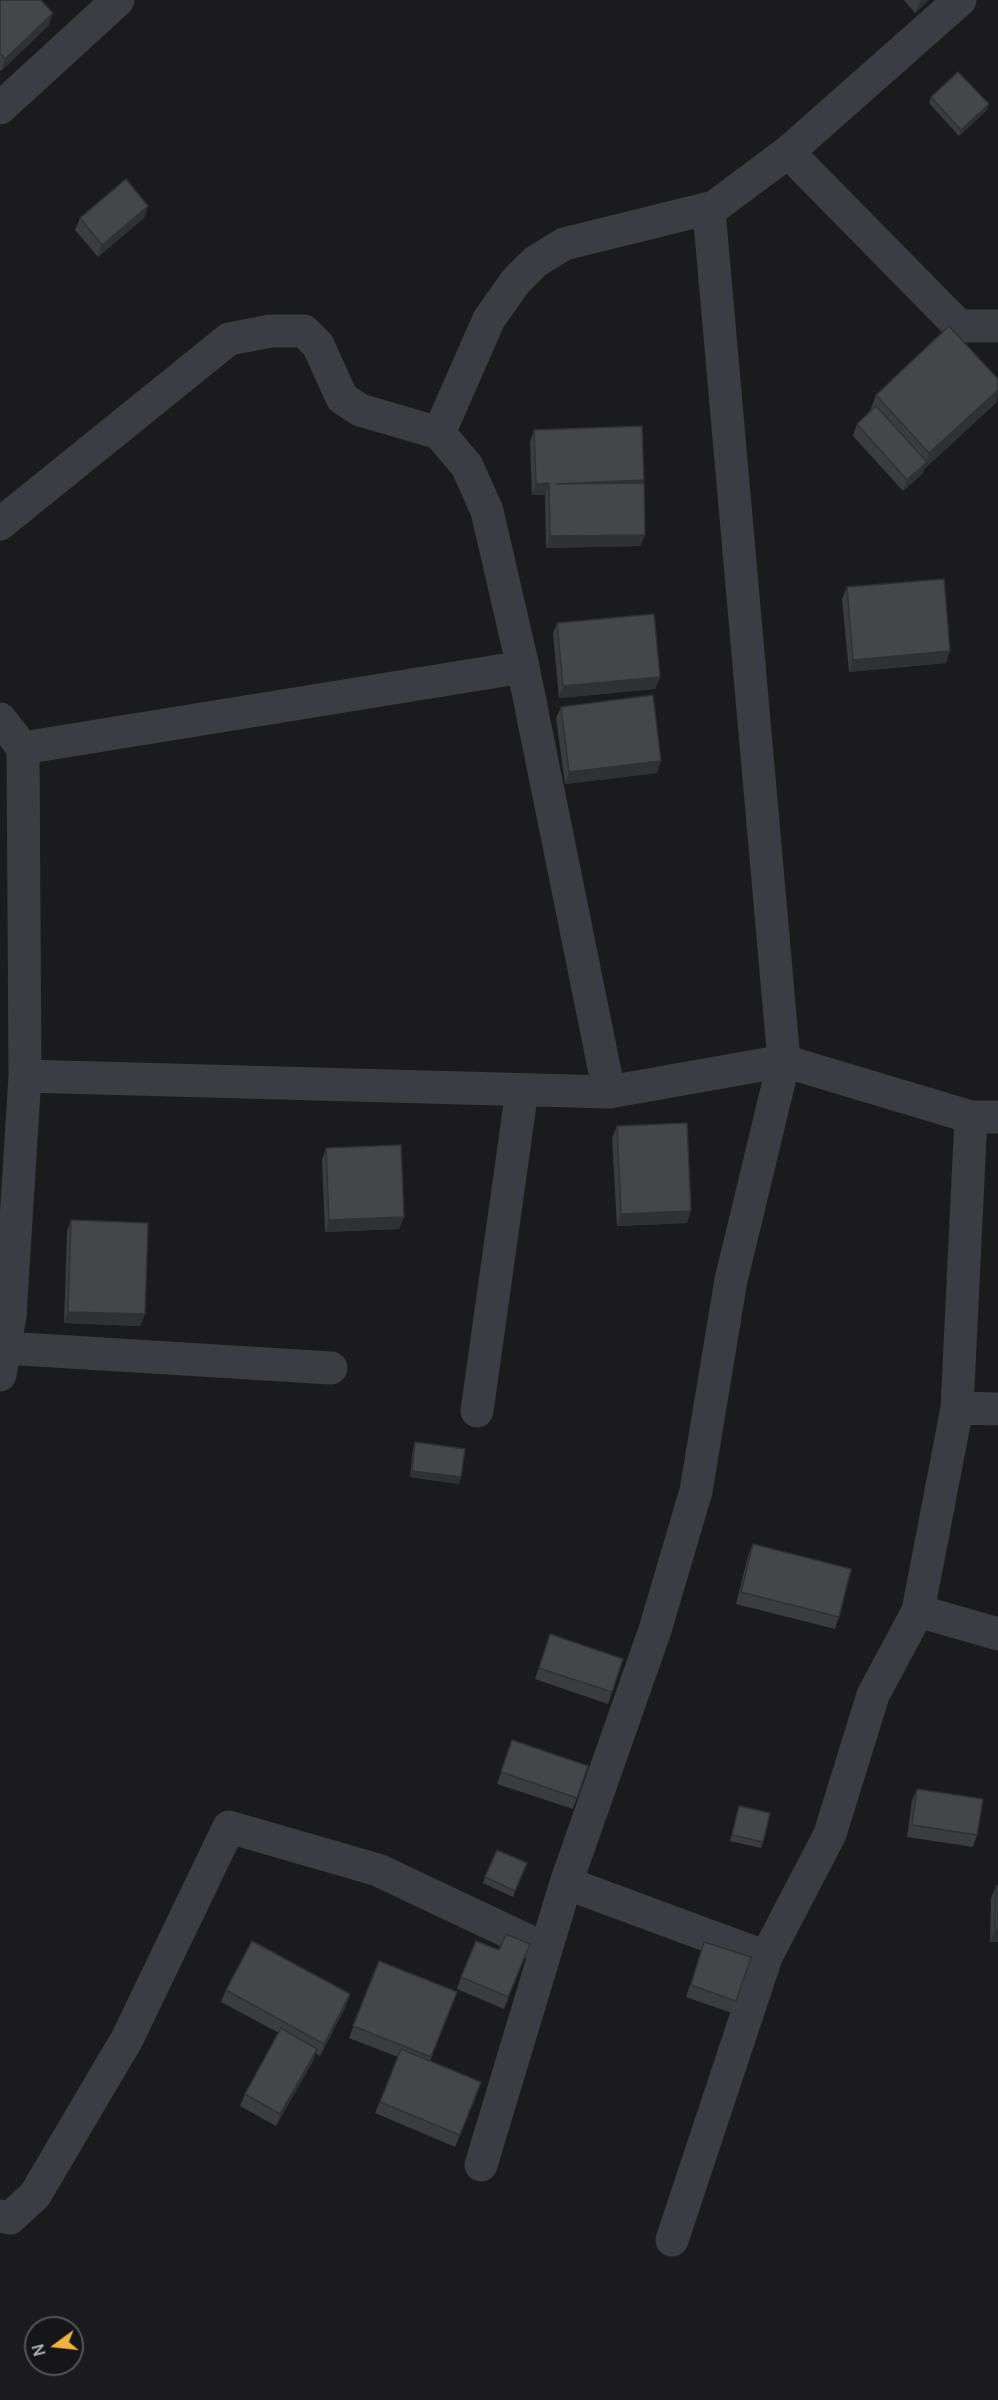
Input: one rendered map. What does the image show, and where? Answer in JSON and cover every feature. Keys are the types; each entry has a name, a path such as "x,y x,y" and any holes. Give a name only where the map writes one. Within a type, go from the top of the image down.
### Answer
{"street":[{"path":"0,108 118,0"},
{"path":"481,2164 566,1883 655,1630 696,1491 731,1280 784,1061 709,211 788,152 960,0"},
{"path":"788,152 959,326 998,326"},
{"path":"439,433 489,319 516,281 535,262 564,244 714,207"},
{"path":"0,524 229,339 271,331 304,331 318,345 342,398 360,410 439,433 468,466 486,511 523,667 609,1092"},
{"path":"23,748 523,667"},
{"path":"0,719 23,748 25,1076 10,1316 2,1361 330,1368"},
{"path":"25,1076 609,1092 784,1061 984,1117 957,1408 918,1611 873,1695 830,1834 766,1958 672,2240"},
{"path":"477,1411 522,1090"},
{"path":"957,1408 998,1409"},
{"path":"918,1611 998,1634"},
{"path":"0,2216 10,2218 35,2195 127,2039 229,1827 378,1870 545,1949"},
{"path":"566,1883 766,1958"}],"building":[{"path":"0,0 41,0 53,13 5,59 0,53"},
{"path":"958,72 989,104 961,130 931,97"},
{"path":"126,179 148,206 102,245 80,218"},
{"path":"949,326 998,379 998,390 929,453 876,395"},
{"path":"876,406 927,462 907,480 857,424"},
{"path":"642,426 644,480 556,484 644,483 645,535 550,536 549,483 536,484 534,430"},
{"path":"944,579 950,651 853,660 847,587"},
{"path":"654,614 660,677 563,686 557,623"},
{"path":"653,695 661,761 569,772 561,707"},
{"path":"687,1123 691,1211 621,1214 617,1126"},
{"path":"401,1145 404,1217 329,1220 326,1148"},
{"path":"71,1220 148,1223 145,1314 68,1312"},
{"path":"415,1442 465,1449 461,1477 412,1471"},
{"path":"753,1544 851,1569 839,1617 741,1592"},
{"path":"550,1634 623,1659 612,1692 539,1668"},
{"path":"512,1740 588,1766 577,1798 501,1772"},
{"path":"917,1789 983,1799 977,1835 912,1825"},
{"path":"739,1806 770,1813 763,1842 732,1835"},
{"path":"497,1850 527,1863 515,1891 485,1877"},
{"path":"996,1886 998,1886 998,1930 995,1930"},
{"path":"506,1934 530,1944 508,1997 461,1977 476,1941 499,1950"},
{"path":"252,1941 350,1994 324,2044 226,1990"},
{"path":"704,1942 751,1957 736,2001 691,1985"},
{"path":"379,1961 457,1992 431,2057 353,2026"},
{"path":"281,2028 317,2049 280,2114 245,2094"},
{"path":"401,2049 481,2082 460,2135 380,2102"}]}
